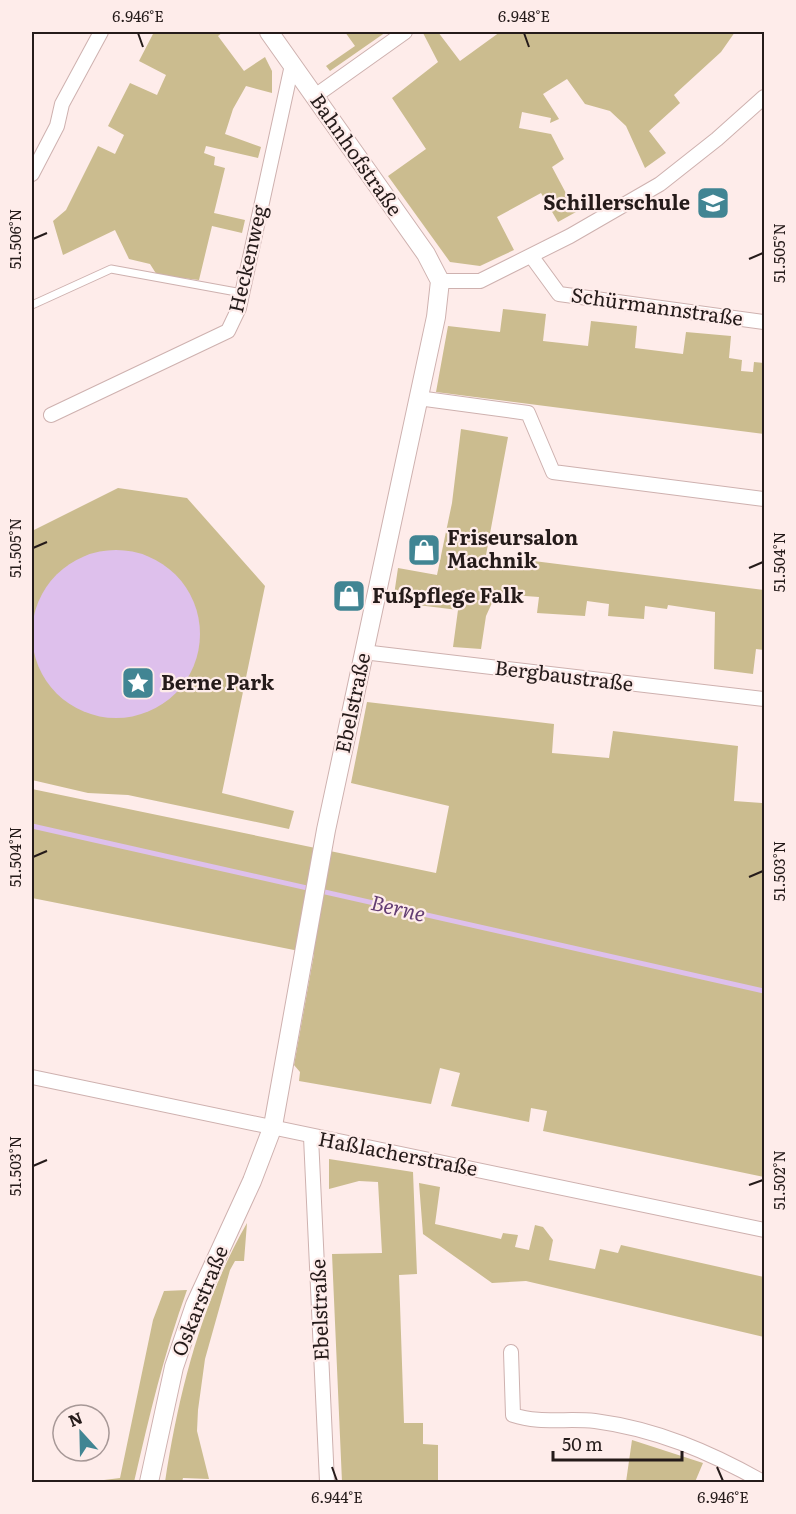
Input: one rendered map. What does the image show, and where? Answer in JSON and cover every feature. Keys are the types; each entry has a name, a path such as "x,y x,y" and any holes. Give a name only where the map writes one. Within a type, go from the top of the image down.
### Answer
{"street":[{"path":"32,174 57,126 63,104 101,32"},
{"name":"Bahnhofstraße","path":"269,32 426,254 440,281"},
{"path":"315,96 405,32"},
{"name":"Heckenweg","path":"51,415 228,332 239,308 292,65"},
{"path":"440,281 480,281 532,257 660,184 688,164 765,97"},
{"name":"Schürmannstraße","path":"532,257 559,294 765,322"},
{"name":"Ebelstraße","path":"273,1126 306,933 363,652 436,316 440,281"},
{"path":"417,398 528,413 553,472 765,499"},
{"name":"Bergbaustraße","path":"363,652 765,699"},
{"name":"Haßlacherstraße","path":"32,1077 765,1230"},
{"name":"Oskarstraße","path":"149,1482 174,1367 195,1305 252,1181 273,1126"},
{"name":"Ebelstraße","path":"311,1137 327,1482"},
{"path":"511,1352 513,1415 526,1420 594,1421 638,1429 706,1452 763,1482"}],"lane":[{"path":"32,305 111,268 242,293"}],"shaded area":[{"path":"154,32 223,32 218,36 244,71 265,57 272,71 272,93 246,86 233,109 225,134 261,147 258,158 206,146 204,153 215,157 214,165 225,168 214,213 245,220 242,233 212,226 199,280 157,275 150,264 129,259 115,230 63,255 53,221 66,210 98,146 115,154 124,135 108,126 130,83 157,95 166,75 139,61"},
{"path":"345,32 386,32 330,71 326,66 355,46"},
{"path":"438,32 460,61 500,32 735,32 721,52 674,95 680,103 649,131 666,153 645,168 626,126 610,111 585,104 567,79 543,94 559,119 550,123 551,118 522,112 519,128 551,134 564,159 552,167 576,212 558,222 541,193 497,217 514,250 480,266 450,262 388,176 426,149 392,98 438,62 423,33"},
{"path":"503,309 546,314 543,341 588,346 591,321 637,326 635,348 683,354 686,332 731,336 729,358 742,360 741,371 753,372 754,362 764,363 764,434 436,392 448,326 500,332"},
{"path":"461,429 508,437 486,555 764,590 764,650 756,649 753,674 714,669 715,612 668,605 667,609 645,606 644,619 608,616 609,604 587,601 585,616 537,613 539,597 496,594 486,616 481,649 453,647 458,610 393,602 398,568 437,575 452,503"},
{"name":"Berne Park","path":"118,488 187,498 265,586 222,793 294,811 289,829 128,795 88,793 32,780 32,531"},
{"path":"116,550 148,557 163,564 175,575 186,587 193,602 200,634 193,666 186,681 175,693 163,704 148,711 116,718 84,711 69,704 57,693 46,681 39,666 32,634 39,602 46,587 57,575 69,564 84,557"},
{"path":"367,702 554,724 552,753 609,758 613,731 738,746 734,801 762,803 764,793 764,1177 543,1131 547,1111 531,1108 529,1122 451,1106 460,1073 440,1068 431,1104 299,1081 300,1072 294,1065 314,954 32,898 32,789 436,873 449,806 351,783"},
{"path":"329,1159 413,1172 417,1274 399,1275 404,1423 423,1423 423,1444 438,1445 438,1482 342,1482 332,1254 382,1253 378,1182 359,1181 329,1189"},
{"path":"419,1183 440,1187 435,1224 501,1239 503,1233 518,1235 515,1247 529,1250 535,1225 543,1227 553,1240 549,1260 595,1269 600,1249 618,1253 621,1245 764,1277 764,1337 526,1281 492,1283 423,1234"},
{"path":"247,1223 244,1261 235,1261 230,1270 205,1359 197,1431 209,1479 183,1478 182,1482 165,1482 177,1415 194,1349 217,1285"},
{"path":"187,1290 164,1361 134,1482 103,1482 120,1478 153,1320 164,1291"},
{"path":"632,1440 703,1463 695,1482 626,1482"}],"waterway":[{"name":"Berne","path":"32,826 764,991"}],"place":[{"name":"Schillerschule","path":"713,203"},
{"name":"Friseursalon Machnik","path":"424,550"},
{"name":"Fußpflege Falk","path":"349,596"},
{"name":"Berne Park","path":"138,683"}]}
